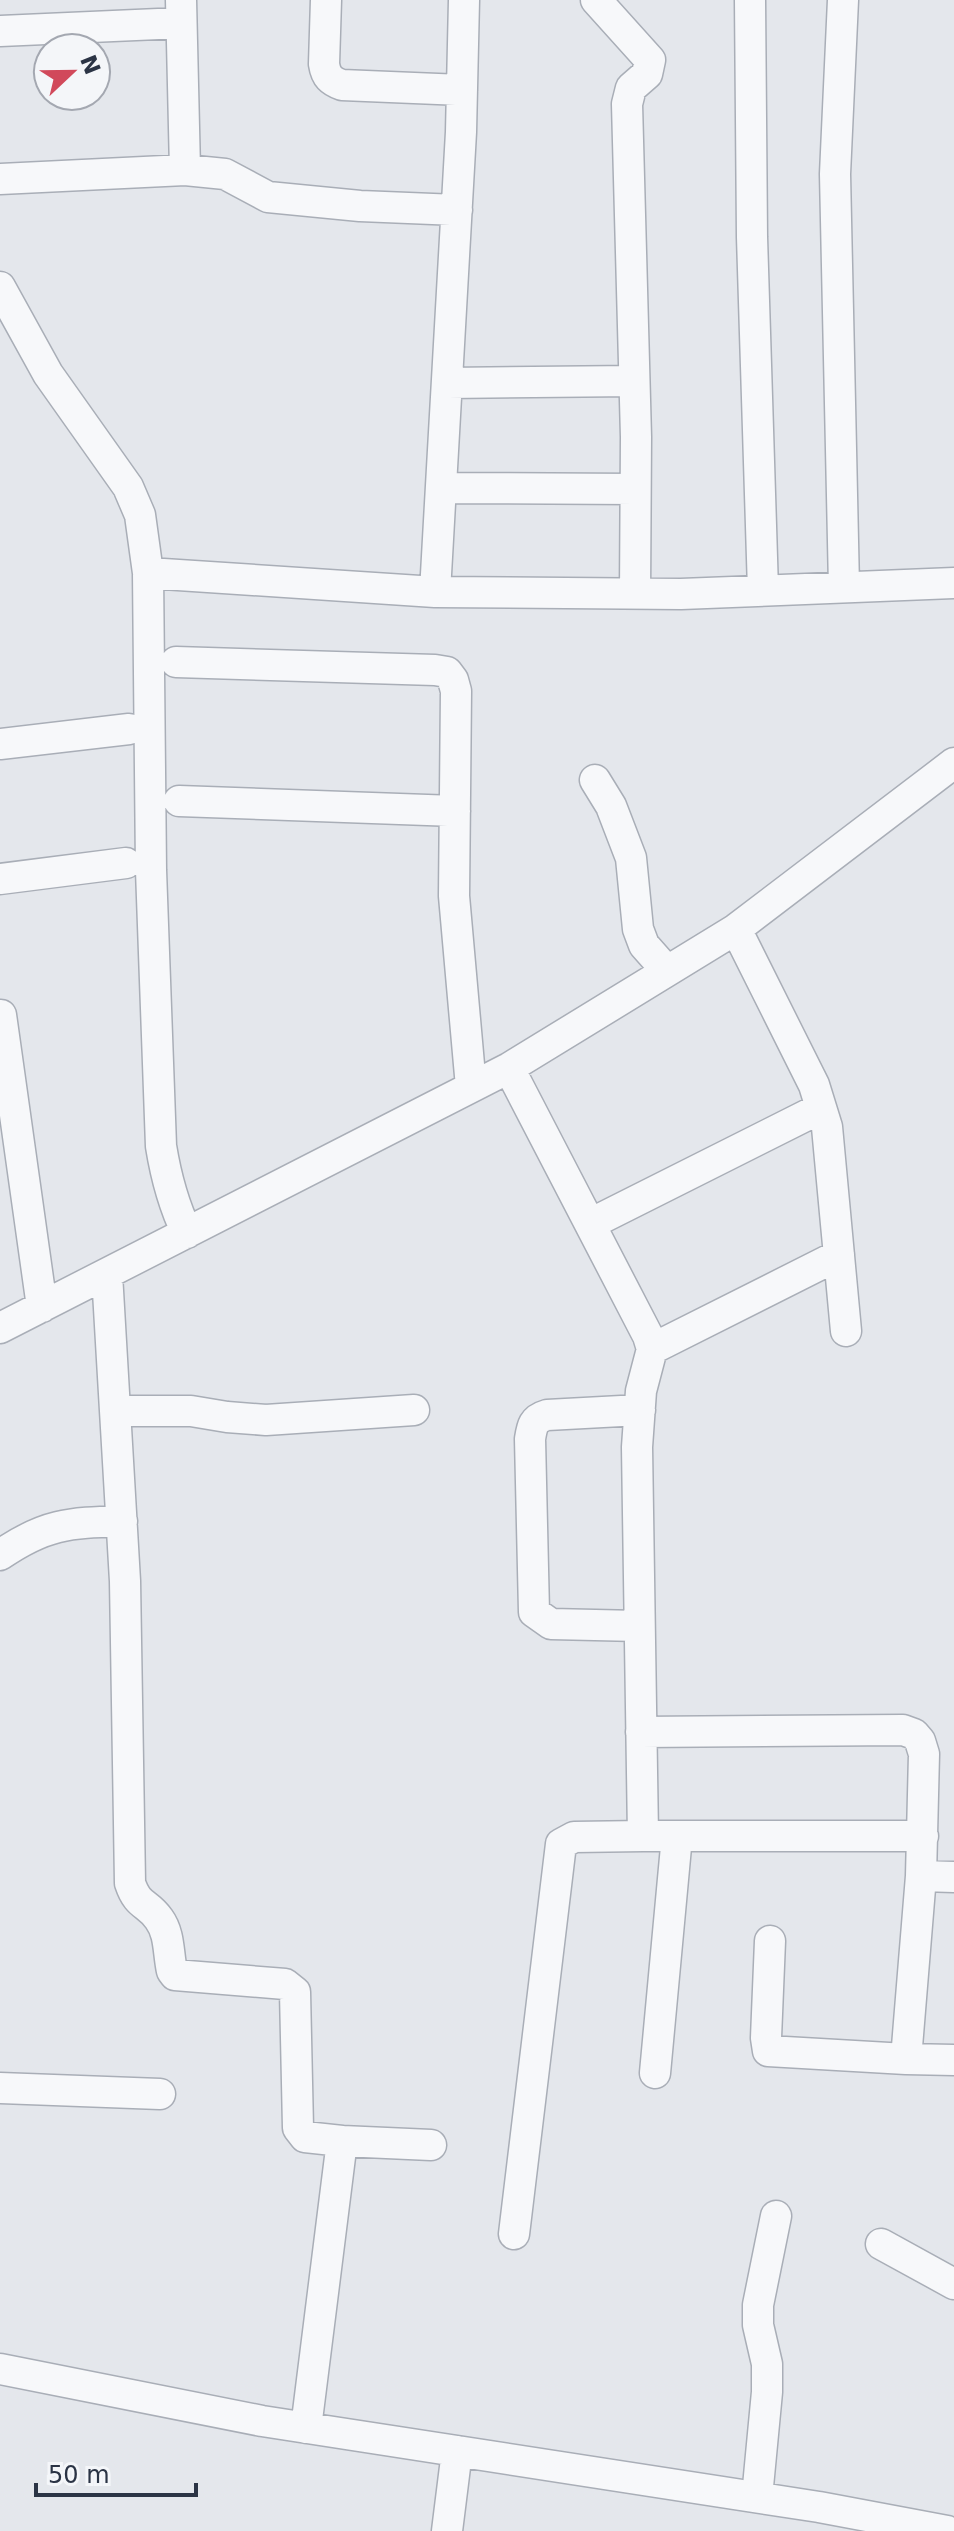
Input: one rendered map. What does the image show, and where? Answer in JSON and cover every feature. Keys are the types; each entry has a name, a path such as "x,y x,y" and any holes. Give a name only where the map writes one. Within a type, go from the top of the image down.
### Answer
{"street":[{"path":"326,0 324,64 326,74 332,81 342,85 462,90"},
{"path":"435,592 457,210 464,0"},
{"path":"596,0 650,60 647,74 631,88 627,104 634,381 635,593"},
{"path":"750,0 752,237 763,590"},
{"path":"843,0 835,189 844,587"},
{"path":"0,31 181,11 185,170"},
{"path":"0,179 185,170 225,174 268,197 360,206 457,210"},
{"path":"0,287 48,374 128,487 140,515 148,573 151,870 161,1146 168,1187 187,1233"},
{"path":"448,383 634,381"},
{"path":"443,488 635,489"},
{"path":"148,573 435,592 635,593 954,583"},
{"path":"176,662 447,672 453,680 456,691 454,896 471,1087"},
{"path":"0,744 129,729"},
{"path":"0,1328 509,1068 736,929 954,763"},
{"path":"595,780 611,806 631,858 638,929 644,945 667,971"},
{"path":"179,801 455,811"},
{"path":"0,879 126,863"},
{"path":"736,929 814,1085 827,1127 846,1331"},
{"path":"1,1015 42,1307"},
{"path":"509,1068 652,1349 640,1410 637,1447 643,1836"},
{"path":"590,1224 821,1108"},
{"path":"652,1349 839,1255"},
{"path":"107,1274 122,1521 130,1871 134,1894 139,1903 157,1916 162,1924 175,1975 285,1984 295,1992 298,2128 305,2137 431,2145"},
{"path":"115,1411 191,1411 266,1420 414,1410"},
{"path":"639,1626 551,1624 534,1612 530,1439 532,1426 538,1418 547,1415 640,1410"},
{"path":"0,1555 34,1533 56,1525 122,1521"},
{"path":"641,1732 903,1730 914,1734 920,1741 924,1754 923,1836 906,2059"},
{"path":"655,2073 677,1836"},
{"path":"514,2234 561,1844 574,1837 923,1836"},
{"path":"921,1876 954,1877"},
{"path":"770,1941 768,2051 954,2060"},
{"path":"0,2088 160,2094"},
{"path":"306,2428 342,2141"},
{"path":"757,2497 767,2392 767,2364 758,2325 758,2305 776,2216"},
{"path":"881,2244 954,2284"},
{"path":"0,2369 306,2428 757,2497 817,2519 947,2531"},
{"path":"447,2531 457,2451"}]}
